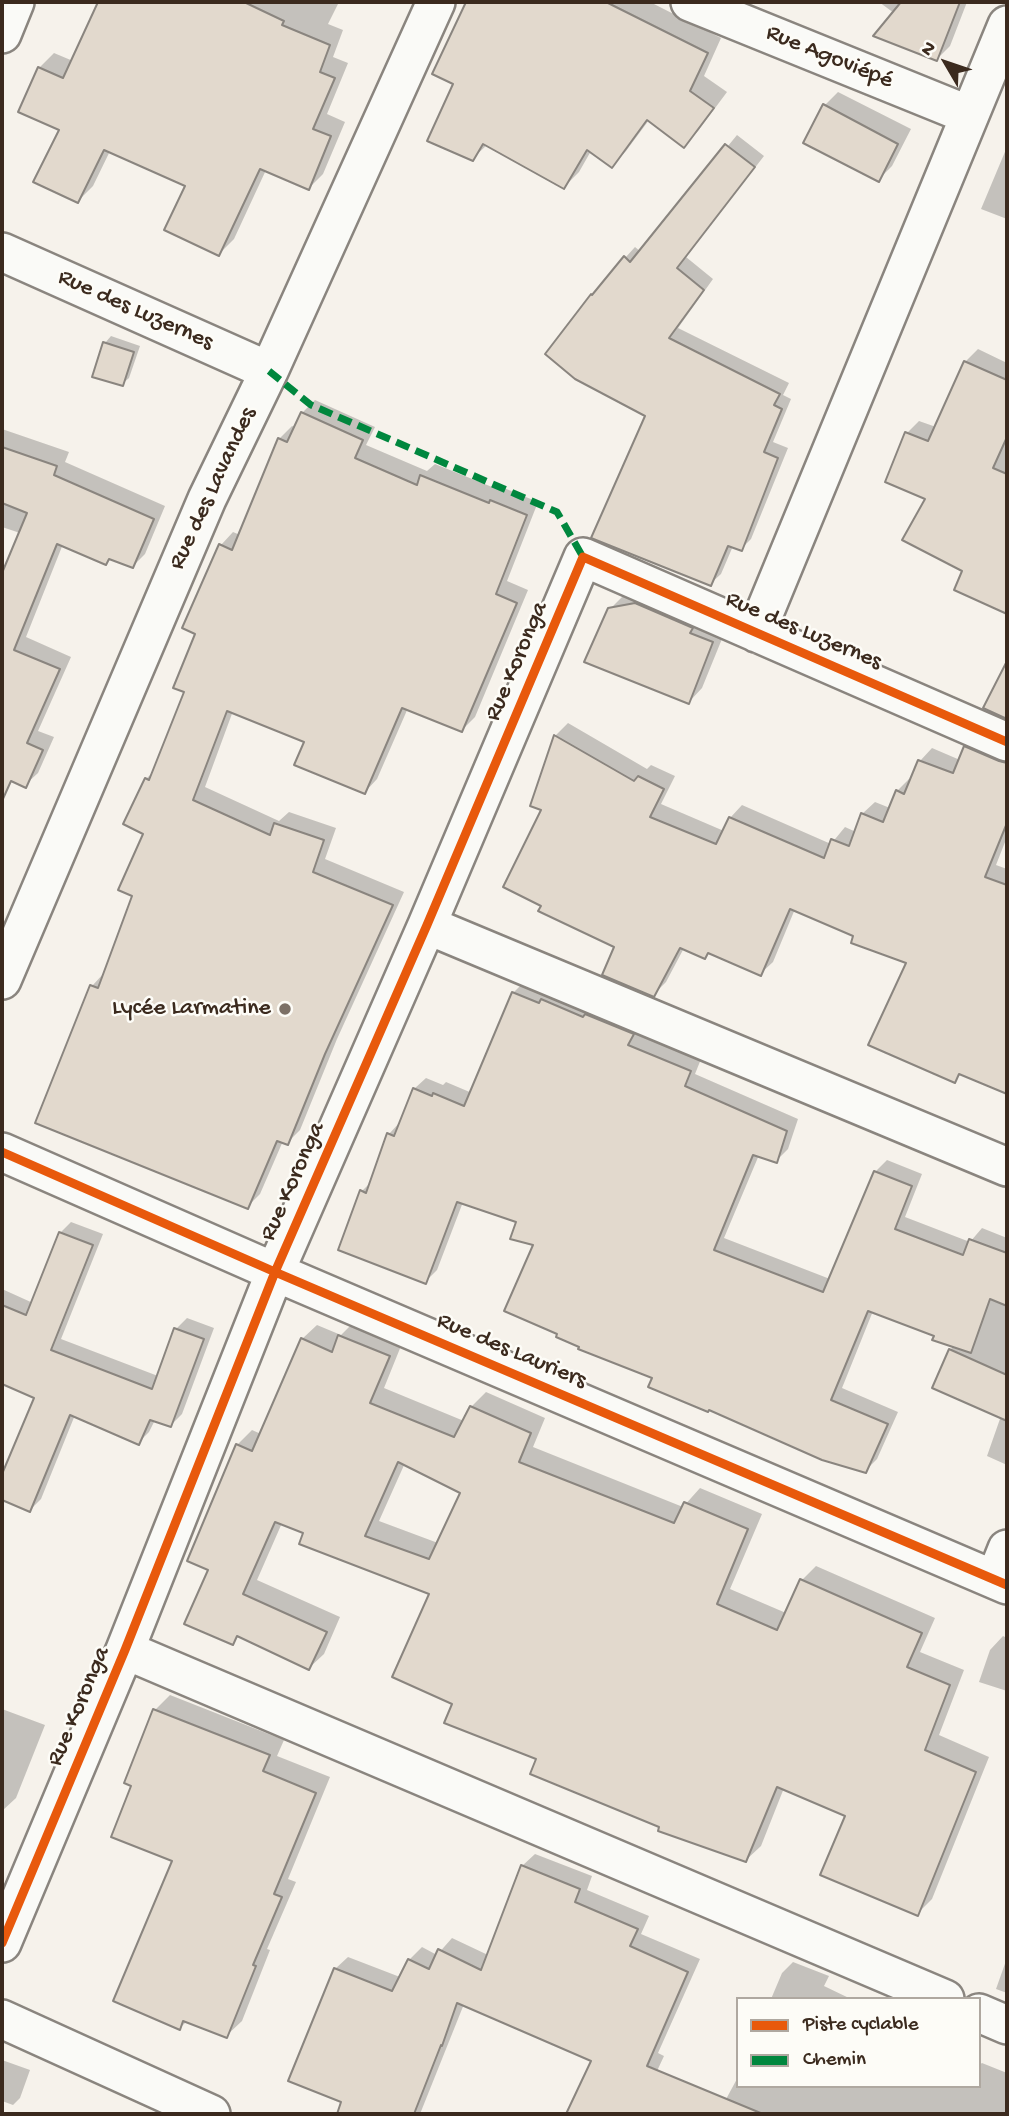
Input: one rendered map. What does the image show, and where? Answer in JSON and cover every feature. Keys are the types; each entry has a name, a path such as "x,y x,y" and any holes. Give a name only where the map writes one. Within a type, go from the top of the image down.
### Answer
{"street":[{"path":"2,34 15,2"},
{"name":"Rue des Lavandes","path":"2,980 206,499 269,371 436,2"},
{"name":"Rue Agoviépé","path":"690,2 969,115"},
{"path":"755,633 1007,25"},
{"name":"Rue des Luzernes","path":"2,252 269,371"},
{"name":"Rue des Luzernes","path":"583,558 1007,742"},
{"name":"Rue Koronga","path":"2,1943 125,1650 275,1272 427,925 583,558"},
{"path":"427,925 1007,1167"},
{"name":"Rue des Lauriers","path":"2,1152 275,1272 1003,1571"},
{"path":"125,1650 940,1997"},
{"path":"981,2014 1007,2025"},
{"path":"2,2019 211,2114"}],"building":[{"path":"98,2 244,2 284,21 282,25 330,45 320,72 335,78 313,129 331,136 309,190 260,169 219,256 164,230 185,186 104,150 78,203 33,182 59,130 18,112 38,67 63,78"},
{"path":"466,2 606,2 708,53 690,91 714,108 684,148 647,120 612,168 587,150 564,189 483,144 473,161 427,141 453,84 432,74"},
{"path":"901,2 960,2 937,61 873,36"},
{"path":"823,104 898,144 879,182 803,143"},
{"path":"725,144 755,167 677,268 704,290 669,338 780,394 774,405 782,409 764,452 778,458 742,551 728,546 711,586 591,538 645,416 575,379 545,354 624,256 630,262"},
{"path":"103,342 134,352 123,386 92,377"},
{"path":"964,361 1007,380 1007,437 993,468 1007,474 1007,614 954,590 962,571 902,540 925,499 885,482 905,432 928,441"},
{"path":"301,412 363,440 355,458 417,485 420,475 527,515 496,594 517,603 462,732 402,708 365,794 294,765 304,742 227,711 193,800 270,835 274,823 324,840 313,872 393,905 325,1054 288,1145 277,1141 248,1209 35,1123 90,985 98,988 132,896 118,890 143,834 123,824 145,778 149,780 184,692 173,688 195,634 182,628 219,544 232,550 278,438 287,442"},
{"path":"2,447 57,466 54,475 154,519 133,568 109,559 106,565 57,544 14,650 60,669 27,743 43,750 26,788 11,781 2,801 2,573 27,513 2,503"},
{"path":"635,603 693,628 690,633 713,642 689,704 584,662 608,608"},
{"path":"1007,661 1007,719 983,708"},
{"path":"554,735 634,781 638,776 664,789 650,817 716,844 729,817 824,858 831,839 849,846 861,813 883,822 896,790 904,794 918,760 953,773 964,746 1007,763 1007,823 985,877 1007,885 1007,1094 959,1074 955,1083 868,1045 906,963 851,943 853,936 790,909 761,976 708,953 705,959 680,948 654,997 602,975 614,947 538,911 541,906 503,887 541,810 530,806"},
{"path":"512,992 539,1003 541,999 583,1017 585,1014 634,1034 628,1045 691,1071 685,1086 787,1131 777,1163 753,1155 714,1250 823,1292 874,1171 912,1186 895,1229 963,1255 969,1239 1007,1253 1007,1306 990,1299 971,1353 932,1340 934,1336 868,1311 831,1400 888,1424 866,1473 822,1460 709,1410 708,1412 648,1387 652,1378 578,1349 579,1347 556,1337 557,1334 504,1311 533,1245 510,1239 516,1222 457,1202 426,1284 338,1250 360,1190 366,1193 387,1133 394,1136 413,1088 464,1106"},
{"path":"59,1232 93,1245 51,1350 152,1389 174,1328 204,1339 171,1427 150,1420 139,1445 70,1415 30,1512 2,1500 2,1474 34,1398 2,1384 2,1305 26,1315"},
{"path":"338,1335 390,1356 370,1403 454,1437 470,1406 531,1433 519,1462 674,1523 684,1502 748,1529 717,1604 777,1630 800,1579 922,1633 907,1667 950,1685 925,1750 976,1772 918,1916 820,1875 845,1816 777,1787 746,1862 658,1831 659,1827 530,1774 536,1759 444,1723 452,1704 392,1677 429,1594 299,1544 303,1533 275,1522 243,1594 327,1632 309,1670 237,1636 233,1645 184,1624 208,1570 187,1561 236,1444 252,1451 301,1338 332,1352","holes":["398,1462 460,1493 429,1559 365,1536"]},
{"path":"949,1349 1007,1375 1007,1421 932,1388"},
{"path":"153,1709 270,1755 263,1771 316,1793 274,1894 282,1897 253,1965 256,1966 227,2038 183,2021 180,2030 113,2001 172,1861 111,1837 131,1786 124,1783"},
{"path":"521,1865 580,1889 575,1902 638,1929 630,1946 688,1972 647,2066 763,2114 566,2114 591,2061 457,2003 414,2114 337,2114 341,2102 288,2081 334,1968 392,1991 408,1959 429,1969 438,1949 481,1970"}],"marked path":[{"path":"269,371 311,405 557,512 583,557"}],"cycle path":[{"path":"2,1943 125,1650 275,1272 427,925 583,557 1007,742"},
{"path":"2,1152 275,1272 1007,1585"}],"place":[{"name":"Lycée Larmatine","path":"285,1009"}]}
